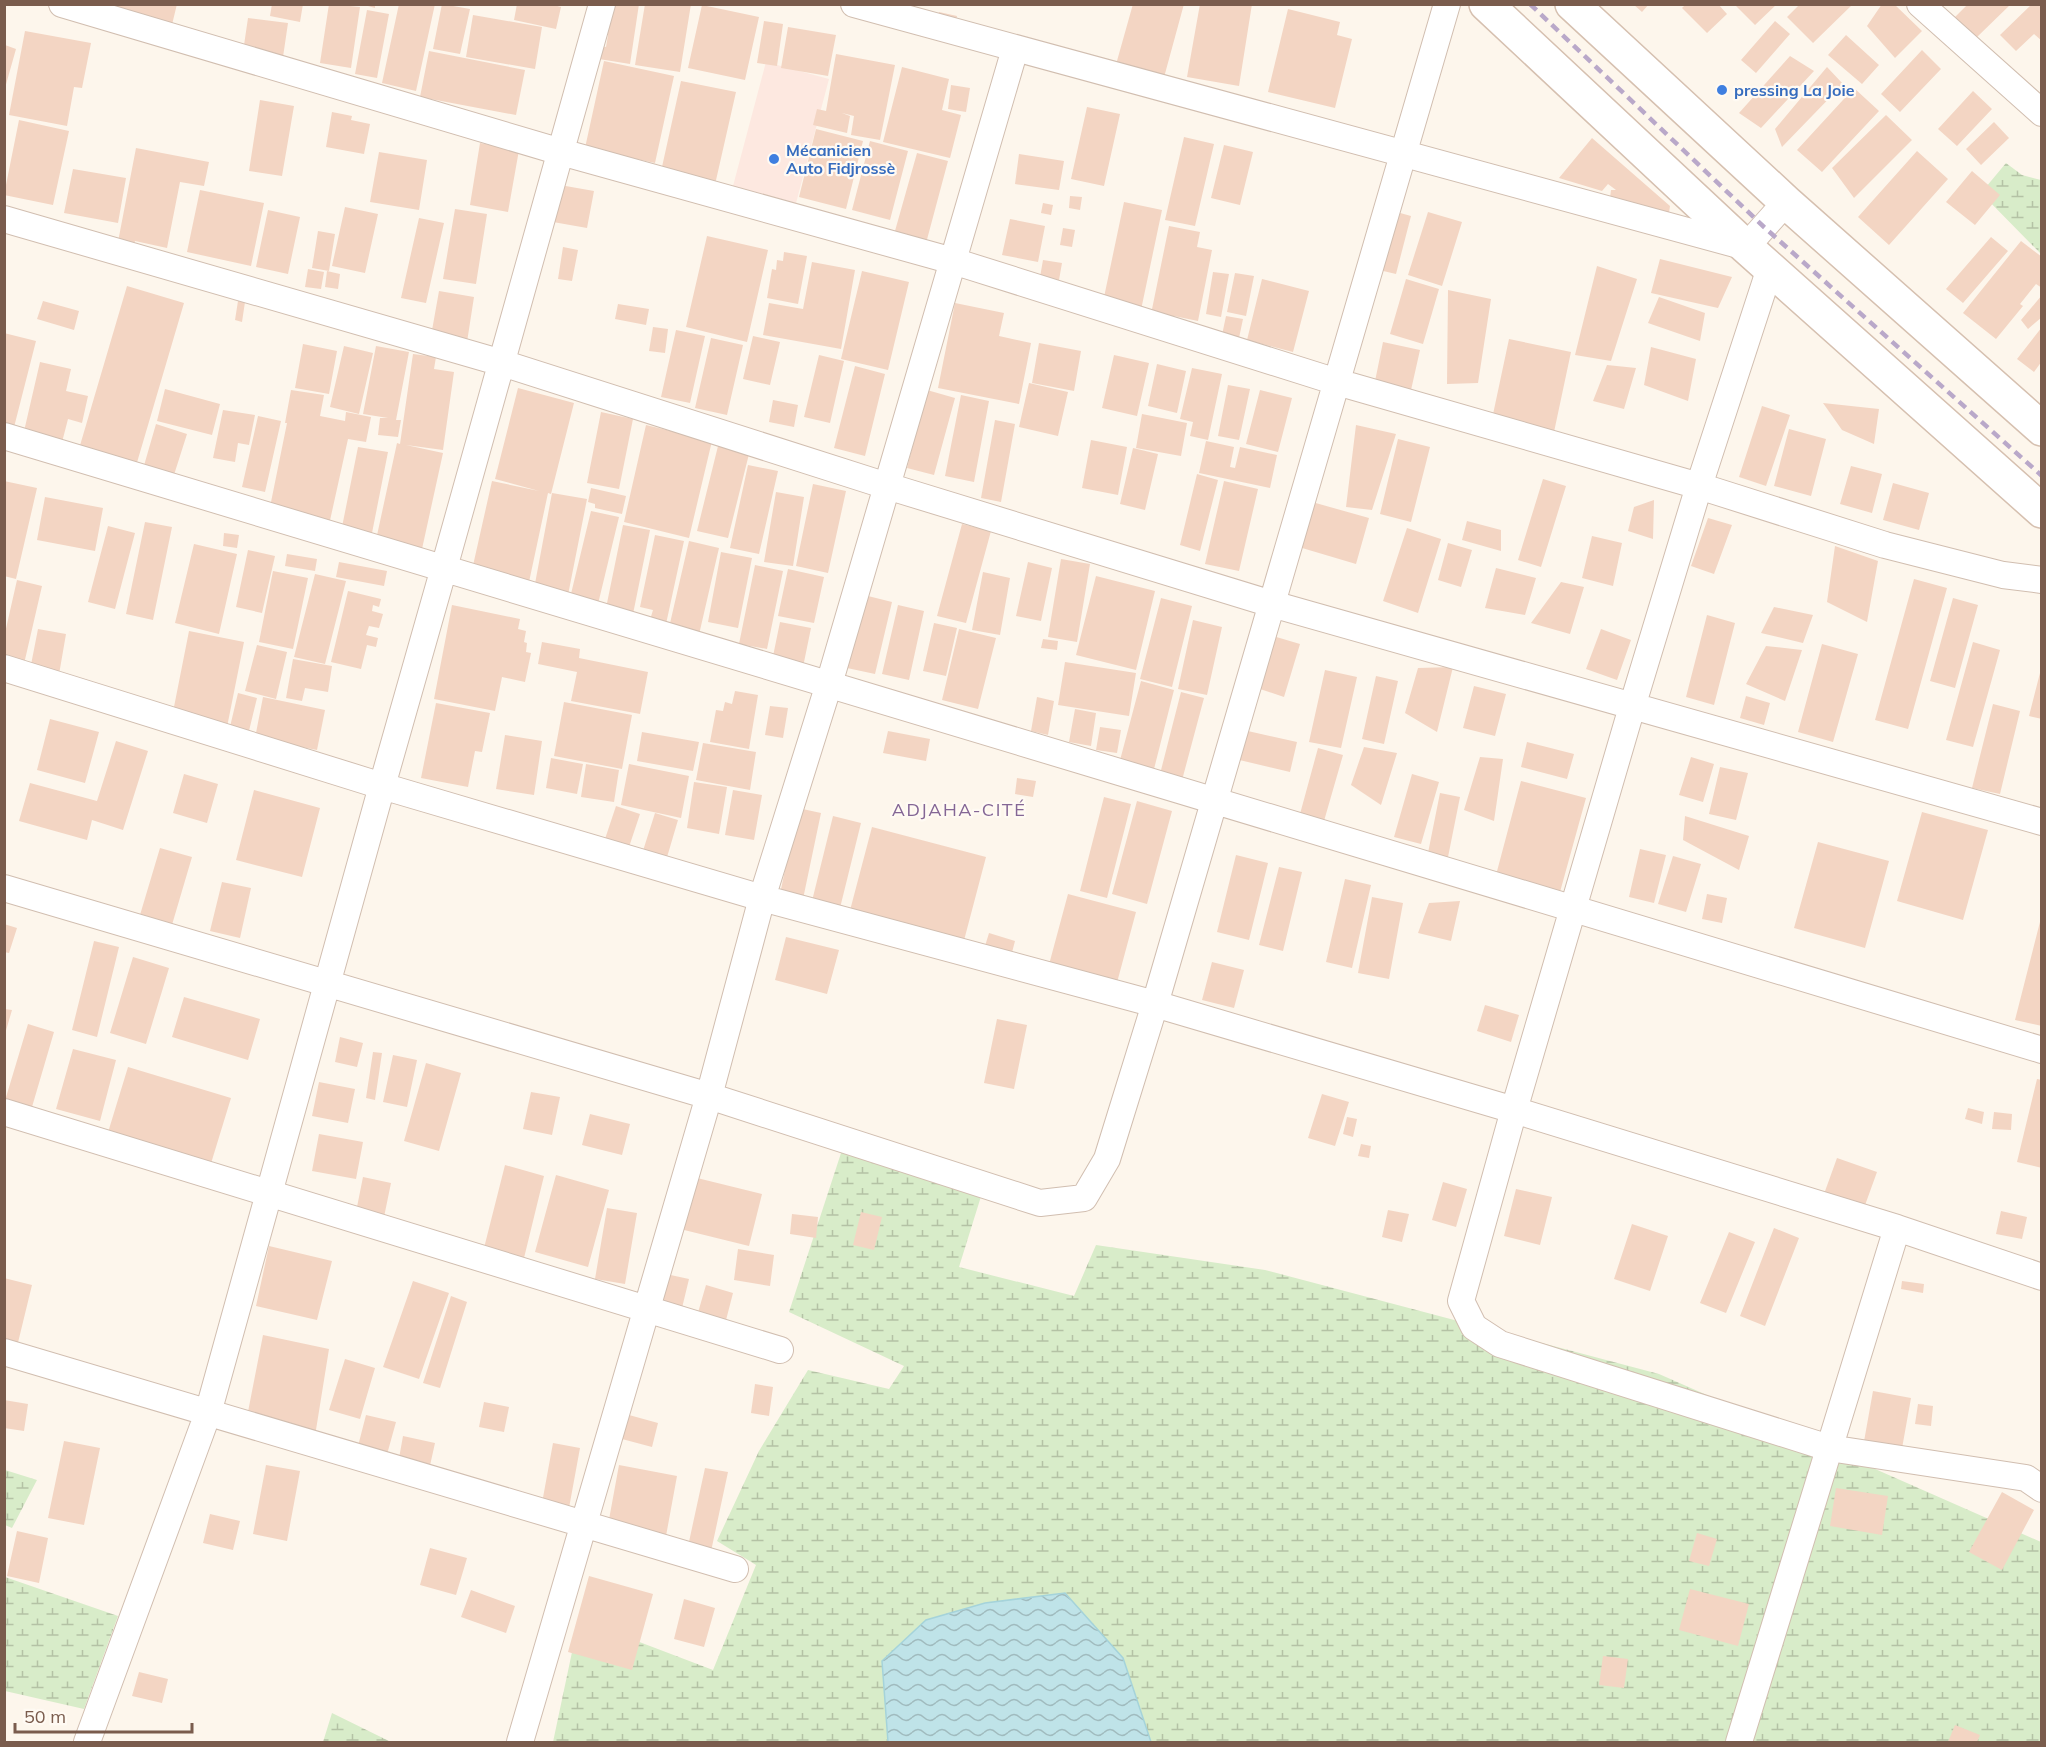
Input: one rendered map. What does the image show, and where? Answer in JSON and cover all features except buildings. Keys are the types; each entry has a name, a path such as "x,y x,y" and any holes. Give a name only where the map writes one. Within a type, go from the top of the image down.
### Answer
{"main road":[{"path":"1486,4 1746,247 2042,511"},
{"path":"1572,4 1786,202 2042,429"}],"street":[{"path":"62,4 561,152 953,261 1337,381 1699,486 1885,545 2003,575 2042,580"},
{"path":"87,1743 208,1413 381,786 602,4"},
{"path":"854,4 1746,247 1786,202"},
{"path":"4,888 709,1096 1040,1203 1084,1198 1107,1159 1155,1004 1447,4"},
{"path":"1920,4 2042,113"},
{"path":"520,1743 709,1096 762,898 830,684 1016,49"},
{"path":"4,219 502,363 887,486 1272,604 2042,822"},
{"path":"1770,268 1699,486 1632,707 1514,1110 1461,1302 1474,1326 1500,1344 1829,1448 2026,1478 2042,1489"},
{"path":"4,436 2042,1050"},
{"path":"4,668 381,786 762,898 1155,1004 1514,1110 1897,1228 2042,1277"},
{"path":"4,1112 780,1350"},
{"path":"1739,1743 1897,1228"},
{"path":"4,1352 735,1569"}],"shaded area":[{"path":"766,62 829,79 796,203 733,186"}],"green space":[{"path":"2006,163 2022,175 2041,180 2041,254 1981,193"},
{"path":"843,1147 983,1190 959,1267 1074,1296 1096,1245 1265,1270 1659,1374 2041,1542 2041,1742 1151,1742 1123,1658 882,1661 888,1742 553,1742 579,1619 713,1670 756,1565 717,1541 759,1451 808,1370 889,1389 904,1366 789,1312"},
{"path":"5,1470 37,1480 12,1528 5,1525"},
{"path":"5,1577 118,1616 84,1709 5,1691"},
{"path":"332,1713 391,1742 323,1742"}],"water":[{"path":"1065,1593 1123,1658 1151,1742 888,1742 882,1661 926,1620 985,1603"}],"railway":[{"path":"1530,4 1764,227 2042,476"}],"place":[{"name":"pressing La Joie","path":"1722,90"},
{"name":"Mécanicien Auto Fidjrossè","path":"774,159"}],"district":[{"name":"ADJAHA-CITÉ","path":"959,810"}]}
